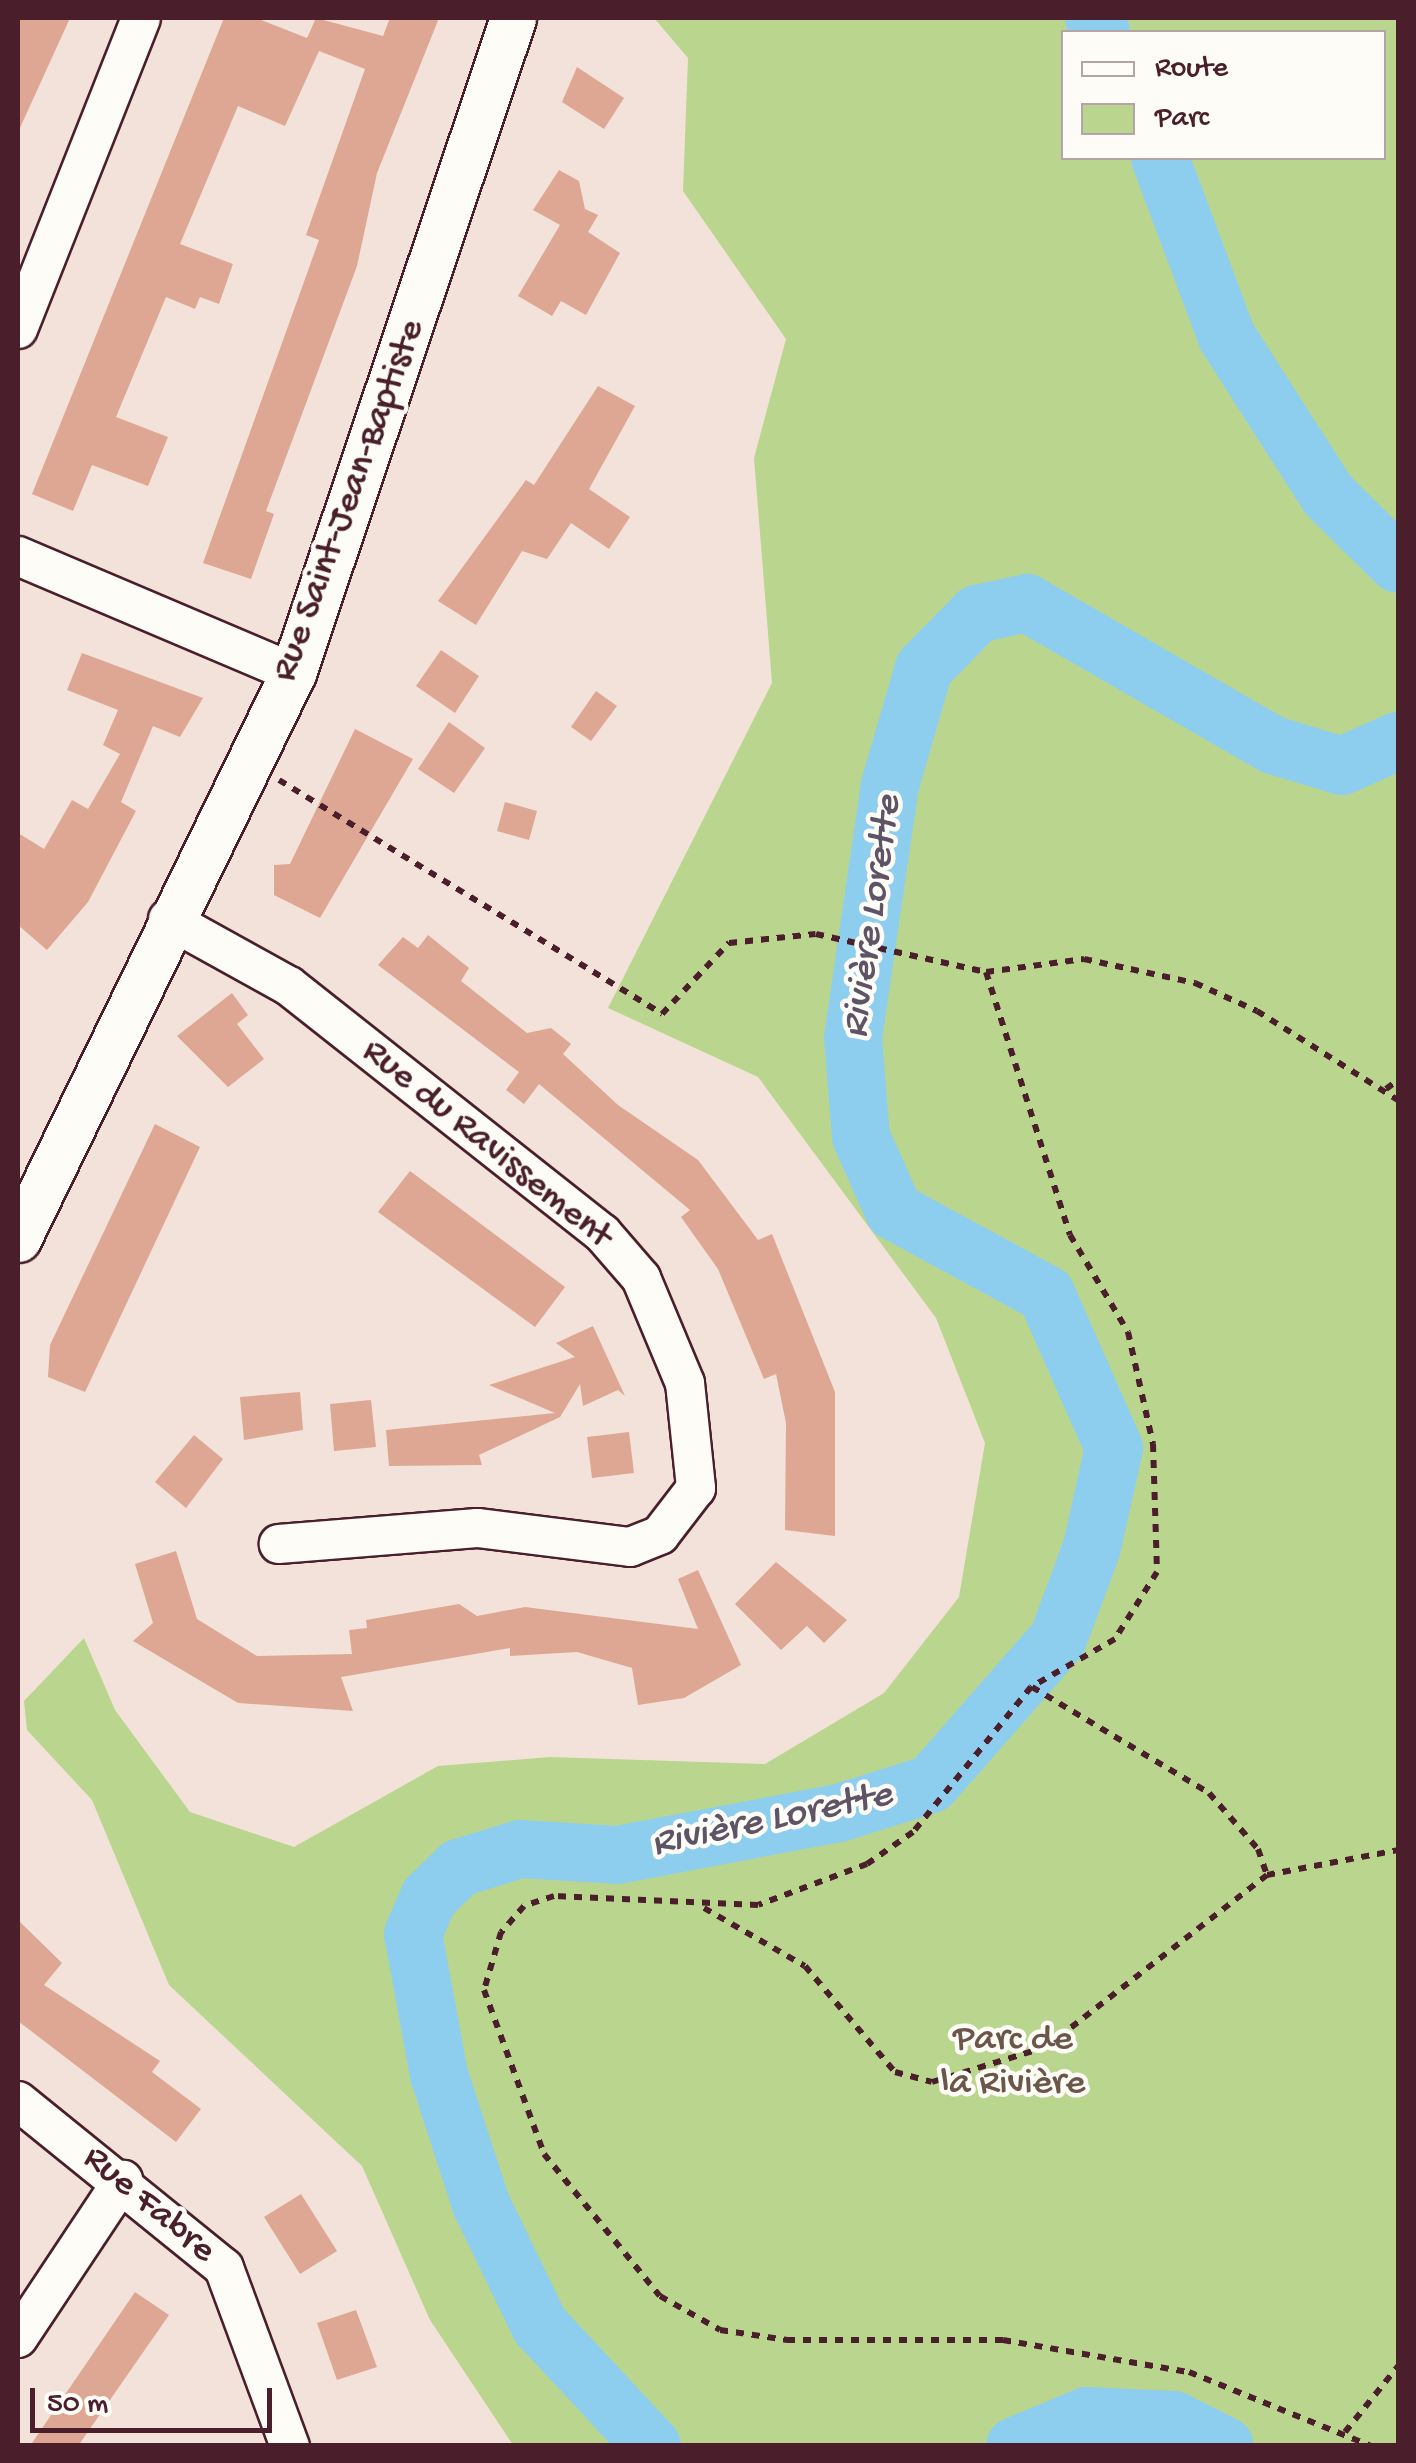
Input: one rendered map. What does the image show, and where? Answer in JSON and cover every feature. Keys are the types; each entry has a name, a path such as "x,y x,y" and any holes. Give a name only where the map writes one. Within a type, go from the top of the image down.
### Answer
{"street":[{"path":"18,329 142,18"},
{"name":"Rue Saint-Jean-Baptiste","path":"18,1238 168,919 294,673 513,18"},
{"path":"18,556 294,673"},
{"name":"Rue du Ravissement","path":"168,919 288,986 602,1233 641,1278 686,1382 696,1488 682,1517 630,1547 477,1528 280,1544"},
{"name":"Rue Fabre","path":"18,2101 124,2180 224,2268 290,2446"},
{"path":"18,2338 124,2180"}],"path":[{"path":"248,760 662,1014 730,943 816,934 986,972 1084,959 1194,984 1386,1089 1398,1100"},
{"path":"986,972 1070,1235 1128,1332 1154,1444 1157,1572 1115,1639 1031,1687 914,1832 867,1864 758,1906 703,1907 554,1896 524,1906 500,1932 484,1990 544,2154 660,2296 720,2330 787,2340 1003,2340 1189,2372 1345,2432 1371,2446"},
{"path":"1386,1089 1398,1080"},
{"path":"1031,1687 1210,1793 1258,1849 1267,1875"},
{"path":"703,1907 805,1966 894,2072 932,2082 1046,2046 1267,1875 1398,1850"},
{"path":"1345,2432 1398,2366"}],"green space":[{"name":"Parc de la Rivière","path":"654,18 1398,18 1398,2445 513,2445 430,2320 362,2166 169,1985 92,1800 27,1730 24,1701 84,1638 115,1710 190,1812 294,1847 438,1766 550,1757 765,1764 884,1693 959,1597 985,1443 936,1318 758,1077 608,1008 772,683 754,458 786,339 683,191 688,58"}],"building":[{"path":"18,18 70,18 19,130 18,130"},
{"path":"224,18 256,18 307,38 316,18 383,36 390,18 439,18 377,173 357,266 266,511 274,514 251,579 203,563 319,240 306,235 365,69 319,51 285,126 238,106 180,244 233,264 219,304 200,297 195,309 166,297 116,417 168,437 148,486 92,465 73,511 32,494"},
{"path":"577,67 624,98 604,129 562,102"},
{"path":"559,170 579,181 585,209 598,215 588,232 620,253 586,315 561,301 552,316 518,296 560,225 533,210"},
{"path":"598,386 635,406 589,489 630,517 609,549 571,523 547,559 522,551 476,625 438,601 526,480 534,485"},
{"path":"441,650 479,676 455,713 416,686"},
{"path":"82,653 203,698 180,737 153,726 121,802 136,811 88,902 47,950 18,925 18,833 44,849 72,800 88,809 120,754 103,745 118,710 67,690"},
{"path":"596,691 617,706 591,741 571,727"},
{"path":"449,722 485,748 454,793 418,769"},
{"path":"355,729 413,759 320,918 274,895 274,865 290,864"},
{"path":"505,802 537,811 529,840 497,831"},
{"path":"428,935 469,968 461,981 527,1033 551,1028 571,1044 563,1054 618,1105 698,1160 758,1240 772,1234 835,1392 835,1536 785,1530 786,1423 776,1374 764,1379 718,1269 681,1217 690,1210 539,1084 524,1104 506,1090 519,1072 378,965 403,937 418,948"},
{"path":"232,993 248,1015 237,1024 264,1059 228,1087 177,1036"},
{"path":"155,1124 200,1147 85,1392 48,1377 50,1345"},
{"path":"410,1171 565,1287 535,1327 378,1212"},
{"path":"593,1326 625,1396 618,1390 583,1406 580,1384 560,1417 479,1455 482,1465 389,1466 386,1430 555,1413 489,1385 575,1357 556,1343"},
{"path":"300,1392 303,1430 244,1440 240,1397"},
{"path":"371,1400 376,1447 334,1451 330,1404"},
{"path":"629,1432 634,1473 592,1478 587,1437"},
{"path":"194,1435 223,1459 186,1508 155,1482"},
{"path":"176,1551 197,1619 257,1656 352,1654 349,1630 367,1628 366,1620 459,1604 477,1616 525,1607 698,1629 678,1579 698,1570 741,1665 684,1698 638,1705 632,1668 577,1652 510,1656 510,1648 341,1677 353,1711 238,1703 133,1641 153,1623 135,1564"},
{"path":"776,1562 847,1620 824,1643 807,1626 781,1650 735,1604"},
{"path":"18,1920 62,1963 44,1985 160,2061 152,2072 201,2109 176,2142 18,2021"},
{"path":"301,2194 337,2251 300,2274 264,2217"},
{"path":"135,2292 169,2315 78,2446 30,2446"},
{"path":"356,2310 377,2367 337,2380 317,2323"}],"waterway":[{"name":"Rivière Lorette","path":"1094,18 1100,30"},
{"name":"Rivière Lorette","path":"1161,160 1227,337 1328,495 1398,564"},
{"name":"Rivière Lorette","path":"652,2446 540,2326 481,2204 439,2075 413,1934 429,1897 459,1868 520,1849 617,1855 839,1813 931,1784 1058,1639 1092,1547 1114,1448 1046,1294 894,1211 861,1137 853,1038 890,785 924,668 977,614 1027,603 1273,745 1342,766 1398,741"},
{"name":"Rivière Lorette","path":"1015,2446 1087,2416 1174,2420 1225,2446"}]}
